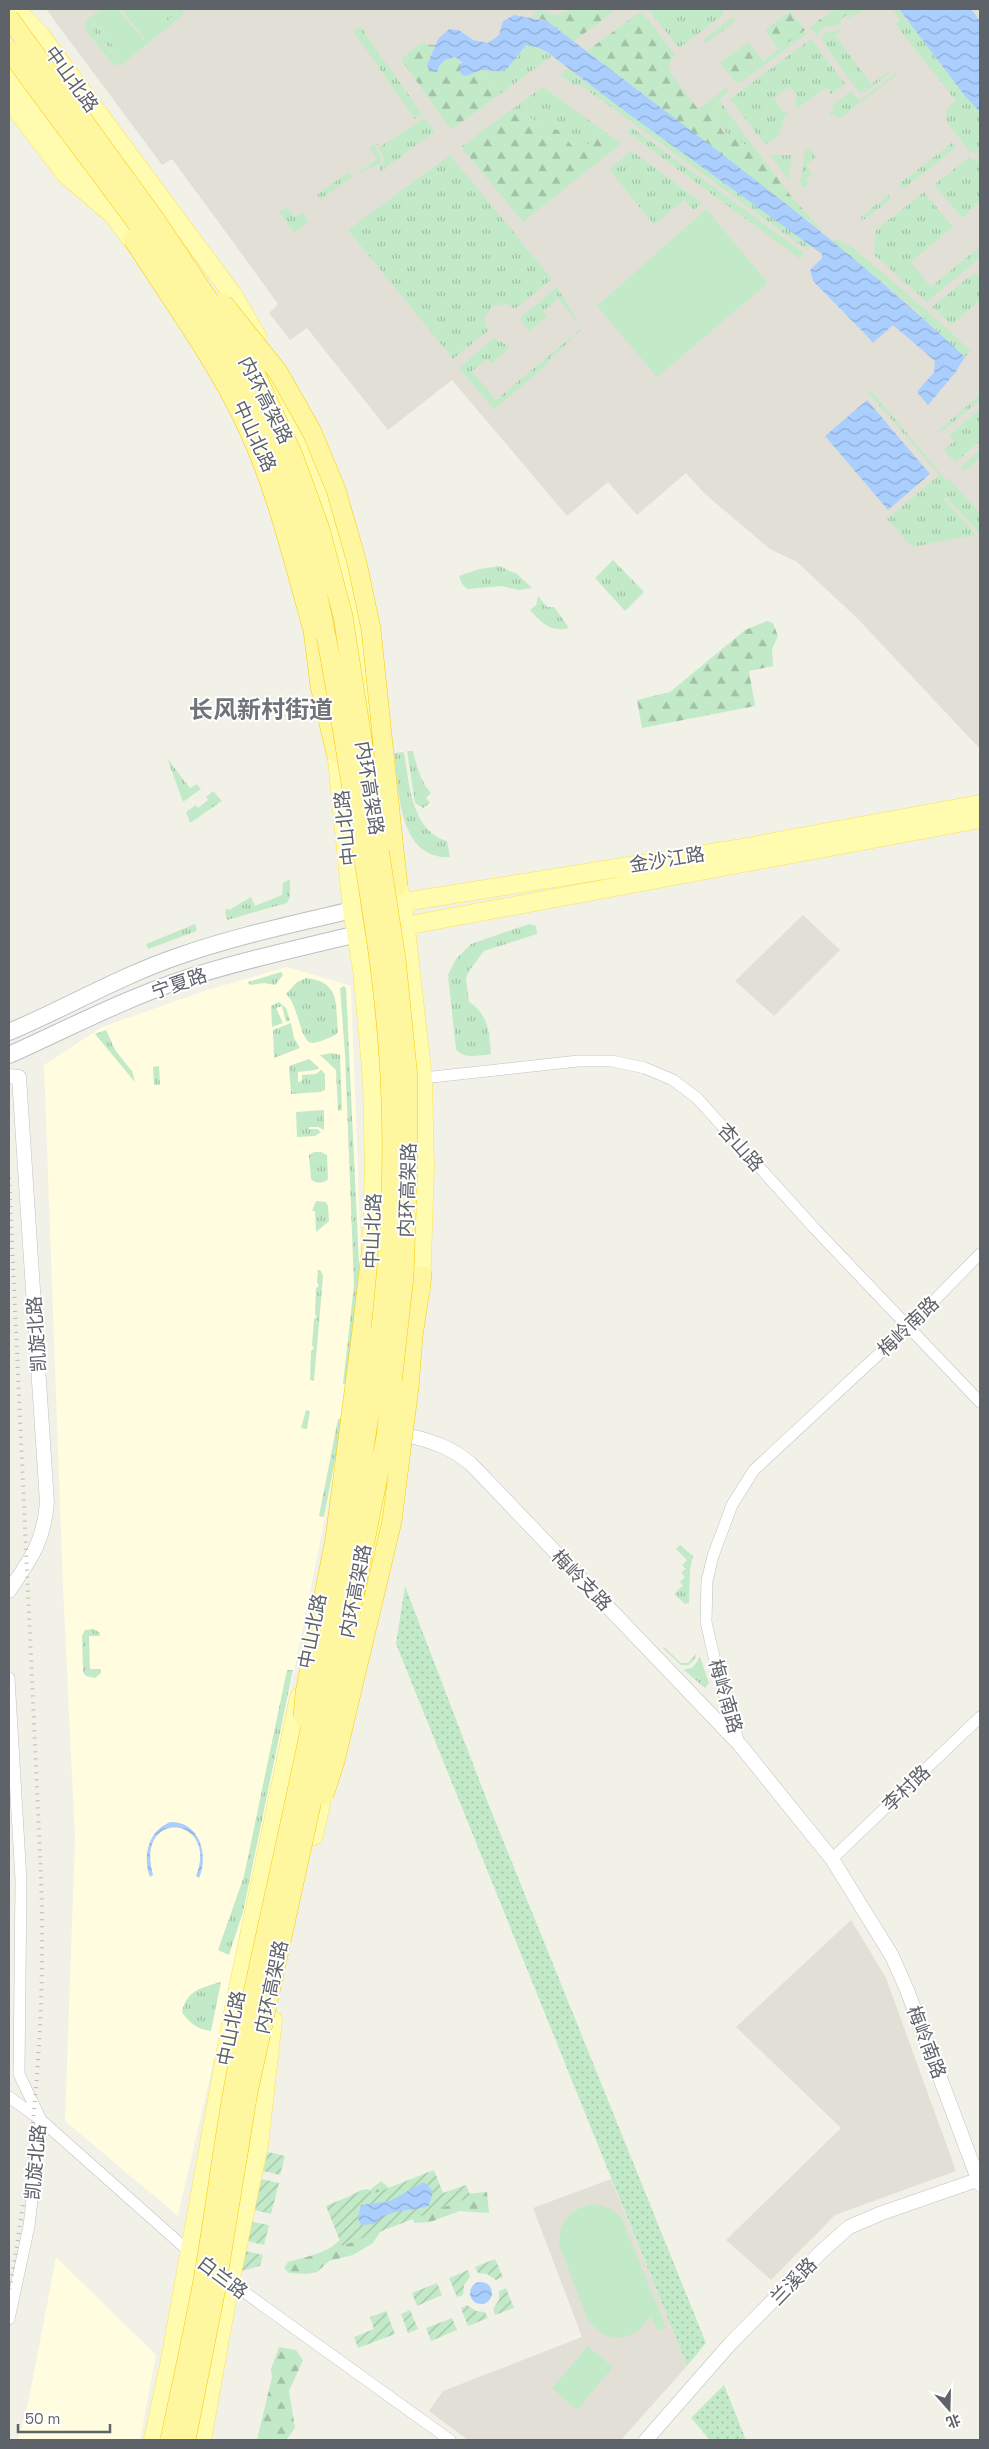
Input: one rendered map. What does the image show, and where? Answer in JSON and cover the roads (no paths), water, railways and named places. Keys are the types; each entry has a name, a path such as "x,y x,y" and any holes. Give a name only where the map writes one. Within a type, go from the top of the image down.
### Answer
{"highway":[{"name":"内环高架路","path":"9,18 180,258 256,375 293,455 320,529 343,616 396,959 408,1078 408,1168 404,1276 386,1437 322,1755 248,2092 216,2288 186,2440"},
{"name":"内环高架路","path":"11,53 143,232 203,321 241,383 277,460 302,534 325,621 379,963 390,1077 391,1168 386,1276 379,1352 367,1436 337,1598 232,2089 203,2277 170,2440"},
{"path":"11,53 216,370 244,420 266,472 313,630 320,686 336,753"},
{"path":"180,258 217,295 278,372 312,432 336,490 357,562 371,629 400,894"},
{"path":"300,1775 305,1693 335,1539 372,1244"},
{"path":"290,1899 335,1761 392,1521 409,1388 413,1336 422,1276"}],"main road":[{"name":"中山北路","path":"10,9 29,39 219,304 269,379 304,449 326,511 356,608 382,828 400,894 423,1078 422,1276 411,1436 399,1521 348,1735 330,1765"},
{"name":"中山北路","path":"16,9 39,33 233,294 289,386 325,460 326,511"},
{"path":"9,77 112,215"},
{"name":"中山北路","path":"9,100 66,176 112,215 193,322 257,431 278,485 320,626 336,753 352,910 357,934 372,1079 374,1167 372,1244 365,1340 357,1404 232,2017 190,2252 153,2440"},
{"name":"金沙江路","path":"352,910 400,894 736,848 980,804"},
{"name":"金沙江路","path":"357,934 980,819"},
{"name":"宁夏路","path":"9,1032 117,980 179,956 245,936 352,910"},
{"name":"宁夏路","path":"9,1055 130,1000 186,979 250,960 357,934"},
{"name":"中山北路","path":"202,2440 230,2283 259,2145 269,2034 330,1765 370,1576 399,1416 410,1310 422,1276"}],"street":[{"name":"杏山路","path":"423,1078 578,1061 612,1061 645,1068 672,1080 697,1098 810,1223 980,1402"},
{"name":"凯旋北路","path":"9,1076 19,1077 47,1503 46,1522 37,1548 9,1590"},
{"name":"梅岭南路","path":"980,1254 909,1326 754,1470 732,1506 713,1556 707,1581 706,1622 718,1674 740,1745 832,1859 896,1964 980,2181"},
{"name":"梅岭支路","path":"411,1436 439,1443 470,1464 740,1745"},
{"name":"凯旋北路","path":"9,1678 21,1880 18,2074 41,2120 29,2226 9,2319"},
{"name":"李村路","path":"832,1859 980,1717"},
{"name":"白兰路","path":"9,2097 41,2120 190,2252 230,2283 450,2440"},
{"name":"兰溪路","path":"646,2440 730,2344 821,2252 849,2227 882,2213 980,2181"}],"water":[{"path":"899,9 971,9 980,21 980,112 965,96"},
{"path":"514,15 547,21 721,153 821,232 870,272 965,357 955,373 928,405 917,392 934,372 935,361 893,325 873,343 813,281 810,270 822,258 822,254 622,109 547,52 526,45 507,69 498,71 481,70 466,76 461,74 459,69 462,62 455,57 443,62 437,72 430,71 427,65 438,39 449,29 459,30 473,40 488,43 499,35 503,21"},
{"path":"867,400 930,474 888,510 825,436"},
{"path":"171,1822 181,1823 189,1828 200,1841 203,1860 199,1878 196,1876 200,1856 197,1841 188,1831 176,1828 165,1830 155,1838 150,1853 153,1875 150,1877 147,1861 149,1844 157,1831"},
{"path":"424,2182 433,2191 429,2206 393,2213 386,2215 375,2224 361,2225 358,2218 361,2205 390,2201"},
{"path":"481,2282 489,2285 492,2293 489,2301 481,2304 473,2301 470,2293 473,2285"}],"railway":[{"path":"9,1178 42,1929 42,1981 36,2085 25,2188 9,2292"}],"district":[{"name":"长风新村街道","path":"261,710"}]}
